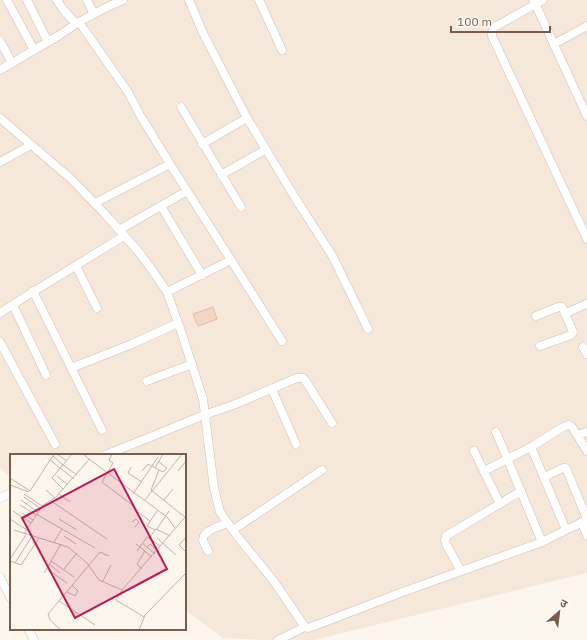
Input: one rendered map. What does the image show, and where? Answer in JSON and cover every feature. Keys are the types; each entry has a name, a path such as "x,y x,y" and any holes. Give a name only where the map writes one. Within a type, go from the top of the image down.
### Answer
{"street":[{"path":"7,0 34,50"},
{"path":"27,0 48,42"},
{"path":"57,0 62,8 78,23 128,92 140,115 170,164 282,341"},
{"path":"87,0 94,14"},
{"path":"188,0 203,33 247,118 265,150 333,258 368,329"},
{"path":"259,0 282,50"},
{"path":"0,70 78,23 119,1"},
{"path":"587,116 554,44 538,1 494,28 492,36 587,239"},
{"path":"554,44 587,26"},
{"path":"0,41 12,63"},
{"path":"181,107 241,207"},
{"path":"0,118 70,178 94,203 122,233 153,271 167,292 203,399 214,488 220,512 273,580 305,627"},
{"path":"202,144 247,118"},
{"path":"0,162 31,145"},
{"path":"221,174 265,150"},
{"path":"94,203 170,164"},
{"path":"0,313 76,266 161,206 187,191"},
{"path":"161,206 202,275"},
{"path":"167,292 231,260"},
{"path":"76,266 97,308"},
{"path":"33,292 102,430"},
{"path":"566,313 587,304"},
{"path":"13,305 46,375"},
{"path":"536,316 560,307 566,313 574,332 571,335 540,346"},
{"path":"71,368 132,344 178,323"},
{"path":"0,342 55,444"},
{"path":"147,381 192,364"},
{"path":"108,454 204,415 233,405 297,378 303,378 305,380 332,423"},
{"path":"272,389 296,444"},
{"path":"484,470 531,447 563,427 569,425 572,426 587,451"},
{"path":"496,432 542,542"},
{"path":"578,435 587,432"},
{"path":"531,447 566,530"},
{"path":"474,451 500,504"},
{"path":"544,477 566,468 585,520 587,536"},
{"path":"233,530 322,470"},
{"path":"461,571 446,544 446,536 521,491"},
{"path":"0,498 10,493"},
{"path":"278,640 305,627 308,628 314,626 400,593 542,542 585,520"},
{"path":"208,551 203,539 204,535 209,531 228,523"},
{"path":"0,577 10,597"},
{"path":"29,630 34,640"}],"shaded area":[{"path":"0,0 587,0 587,573 314,640 223,638 186,611 186,454 10,454 10,478 0,467"}],"building":[{"path":"213,307 217,319 198,326 193,314"}]}
